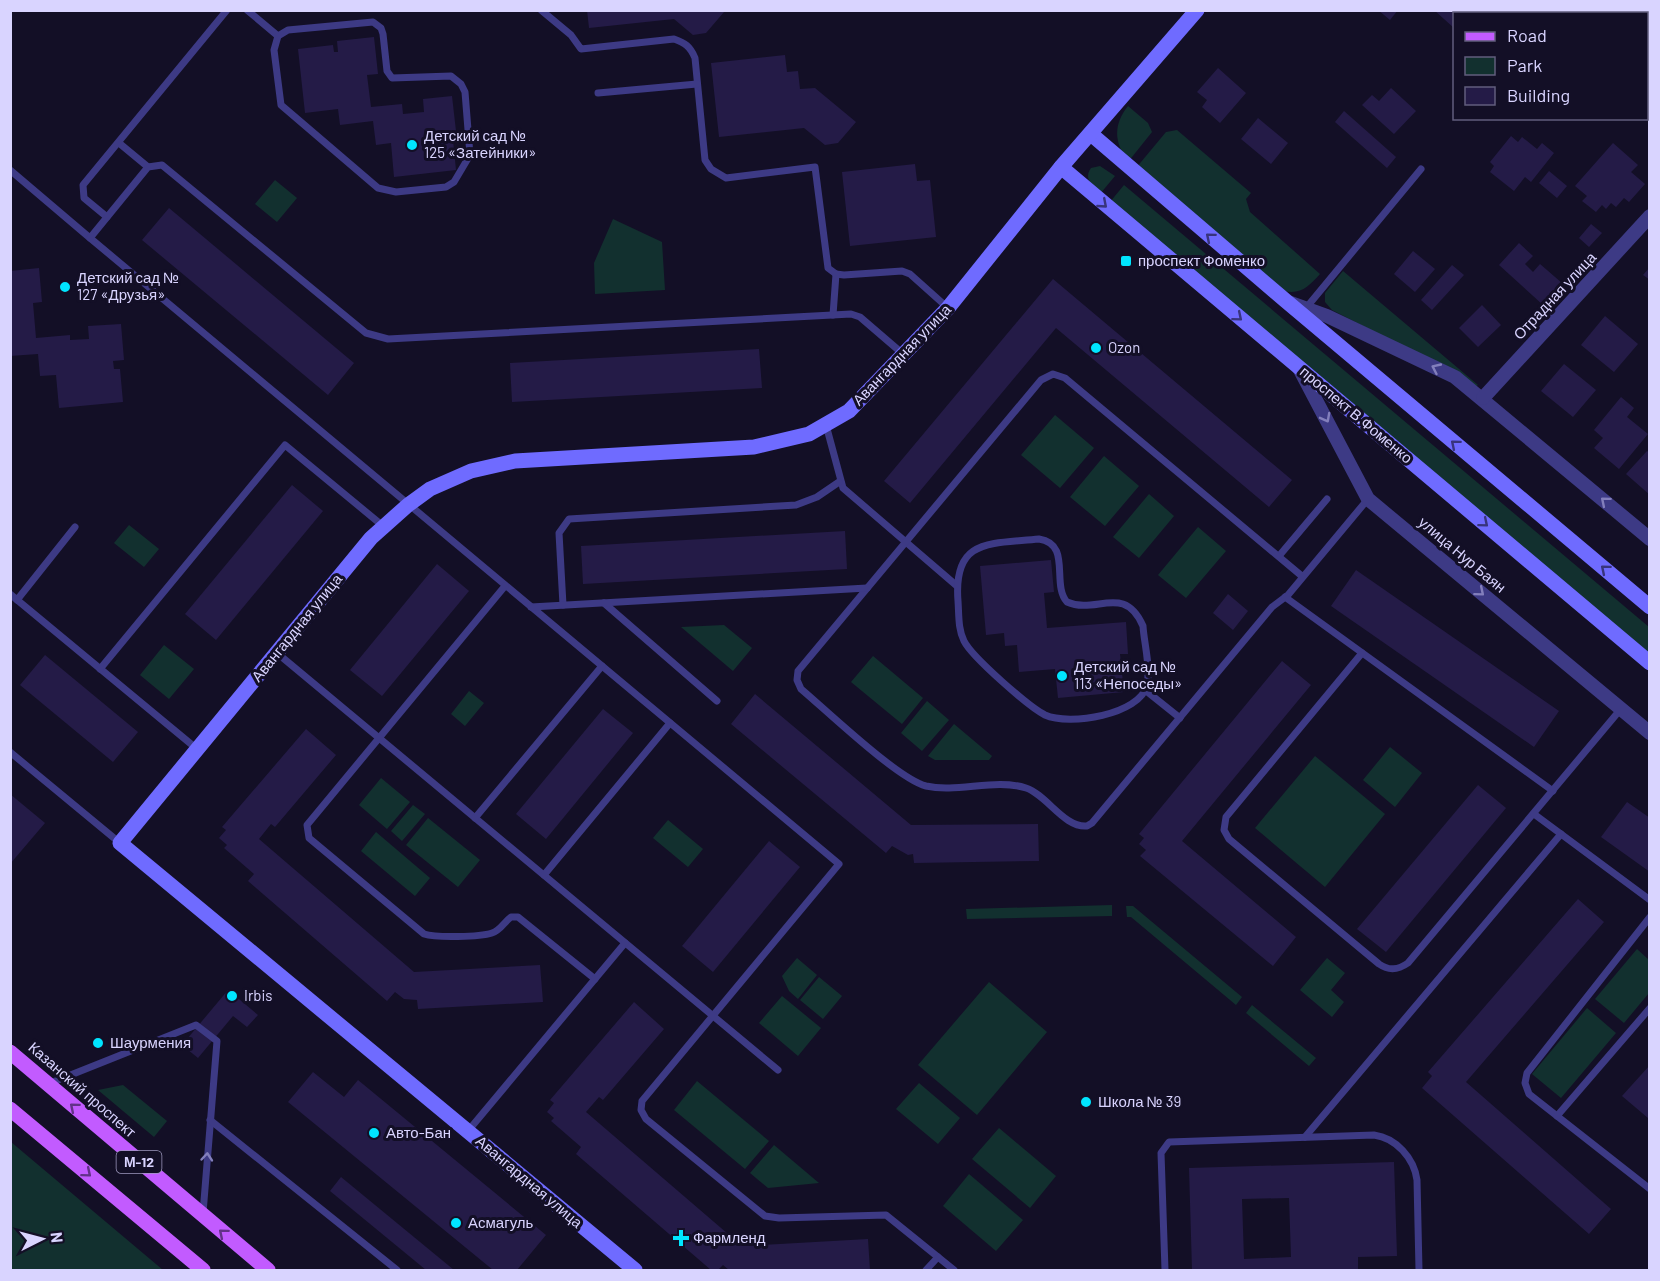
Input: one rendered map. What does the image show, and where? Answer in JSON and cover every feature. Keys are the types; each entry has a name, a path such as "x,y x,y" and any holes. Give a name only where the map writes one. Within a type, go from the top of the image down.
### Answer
{"main road":[{"name":"Казанский проспект","path":"10,1052 268,1270"},
{"name":"М-12","path":"10,1109 203,1270"}],"street":[{"name":"Авангардная улица","path":"635,1270 120,843 383,526 408,504 430,489 471,471 515,461 754,447 809,434 849,411 905,356 948,308 1061,167 1197,10"},
{"path":"1091,134 1286,301 1455,377 1650,539"},
{"name":"проспект В.Фоменко","path":"1061,167 1650,663"},
{"name":"Отрадная улица","path":"1483,398 1650,216"},
{"path":"1304,311 1650,607"},
{"name":"улица Нур Баян","path":"1298,366 1368,499 1650,733"}],"lane":[{"path":"107,218 87,201 82,189 227,10"},
{"path":"247,10 278,36"},
{"path":"541,10 571,35 581,49 674,39 691,49 695,58 705,160 717,175 726,178 815,167 825,261 836,274 833,315"},
{"path":"373,22 381,28 387,71 392,78 444,75 457,80 465,92 470,149 469,159 454,182 440,188 384,191 301,125 284,110 280,103 274,50 278,36 288,30 373,22"},
{"path":"598,93 698,84"},
{"path":"119,143 148,167"},
{"path":"90,238 148,167 157,165 166,167 359,327 382,339 851,314 860,317 905,356"},
{"path":"1304,311 1421,169"},
{"path":"10,170 839,864 642,1101 641,1110 646,1119 765,1216 779,1218 884,1214 954,1270"},
{"path":"836,274 902,271 910,274 948,308"},
{"path":"1303,577 1065,378 1053,374 1041,380 798,671 796,680 801,689 903,774 918,783 939,788 1024,787 1040,796 1073,823 1087,826 1092,823 1272,608 1303,577 1368,499"},
{"path":"826,425 839,482 847,493 957,586"},
{"path":"100,669 285,445 383,526"},
{"path":"563,605 559,533 569,519 796,505 817,497 839,482"},
{"path":"1279,556 1327,499"},
{"path":"17,600 75,527"},
{"path":"1039,539 1049,542 1059,555 1062,593 1067,602 1078,605 1115,602 1130,608 1139,618 1143,626 1148,681 1145,690 1126,707 1113,713 1066,718 1044,714 974,657 960,629 957,586 959,568 979,547 1039,539"},
{"path":"505,586 307,825 309,838 424,934 436,936 489,934 500,928 507,920 518,917 595,979"},
{"path":"531,607 867,588"},
{"path":"10,594 199,750"},
{"path":"1285,597 1553,791"},
{"path":"604,603 717,701"},
{"path":"277,653 778,1070"},
{"path":"1362,653 1226,817 1224,830 1229,838 1379,964 1395,969 1408,963 1620,710"},
{"path":"475,818 602,666"},
{"path":"1145,690 1180,718"},
{"path":"544,875 670,723"},
{"path":"10,752 120,843"},
{"path":"1534,813 1650,900"},
{"path":"1305,1137 1561,834"},
{"path":"1650,916 1527,1073 1525,1083 1529,1094 1650,1189"},
{"path":"468,1131 625,943"},
{"path":"1557,1116 1650,1008"},
{"path":"47,1084 196,1025 217,1041 202,1215"},
{"path":"210,1120 397,1270"},
{"path":"1165,1270 1161,1153 1165,1145 1176,1141 1380,1136 1408,1156 1414,1165 1417,1180 1419,1270"},
{"path":"926,1270 938,1257"}],"green space":[{"path":"1128,106 1148,123 1152,132 1128,162 1123,155 1117,134 1120,120"},
{"path":"1177,130 1251,193 1246,199 1250,212 1320,274 1308,286 1300,291 1284,291 1136,168 1166,132"},
{"path":"1100,166 1115,176 1100,194 1088,176 1091,168"},
{"path":"275,180 297,198 277,222 255,204"},
{"path":"1124,185 1649,627 1649,655 1110,202"},
{"path":"613,219 662,242 665,290 595,294 594,263"},
{"path":"1343,271 1478,385 1475,387 1456,374 1332,310 1325,302 1325,293"},
{"path":"1055,415 1094,448 1060,488 1021,455"},
{"path":"1104,456 1139,486 1105,526 1070,497"},
{"path":"1149,494 1174,516 1139,558 1113,537"},
{"path":"129,525 159,549 144,567 114,543"},
{"path":"1198,527 1226,551 1186,598 1158,575"},
{"path":"724,625 752,648 733,671 681,627"},
{"path":"164,645 194,669 169,699 140,675"},
{"path":"873,656 923,698 902,724 851,682"},
{"path":"469,691 484,703 465,726 451,714"},
{"path":"927,701 949,720 922,751 901,733"},
{"path":"954,724 992,756 989,760 935,760 928,756"},
{"path":"1390,747 1422,773 1395,807 1363,780"},
{"path":"1315,756 1385,814 1325,887 1255,828"},
{"path":"381,778 410,802 387,829 359,805"},
{"path":"413,805 425,814 402,841 391,831"},
{"path":"428,818 480,860 458,887 406,845"},
{"path":"668,820 703,849 688,867 653,838"},
{"path":"376,832 430,878 415,896 361,851"},
{"path":"1112,905 1112,916 967,919 966,909"},
{"path":"1126,906 1133,906 1242,997 1236,1005 1131,917 1127,917"},
{"path":"1637,949 1649,960 1649,993 1624,1023 1595,999"},
{"path":"797,958 817,975 798,999 789,991 782,976"},
{"path":"1327,958 1345,973 1331,990 1344,1002 1332,1017 1300,990"},
{"path":"819,977 842,996 823,1019 800,1000"},
{"path":"989,982 1047,1032 977,1115 918,1065"},
{"path":"782,996 821,1028 798,1056 759,1023"},
{"path":"1252,1005 1316,1058 1309,1066 1246,1013"},
{"path":"1587,1008 1616,1033 1561,1098 1532,1074"},
{"path":"697,1081 769,1141 745,1169 674,1110"},
{"path":"919,1083 960,1118 938,1144 896,1109"},
{"path":"123,1085 167,1121 154,1137 98,1090"},
{"path":"999,1128 1056,1176 1030,1208 972,1159"},
{"path":"11,1142 163,1270 11,1270"},
{"path":"774,1145 819,1183 768,1188 750,1173"},
{"path":"969,1174 1023,1220 996,1251 943,1206"}],"building":[{"path":"587,10 722,10 724,12 706,33 693,35 674,19 589,28"},
{"path":"1378,10 1398,10 1390,20"},
{"path":"1434,10 1469,10 1453,12 1453,27"},
{"path":"1489,10 1514,10 1515,12 1491,12"},
{"path":"374,37 378,74 367,75 371,107 402,104 403,114 424,112 423,99 452,96 456,131 446,132 447,141 453,140 456,170 394,177 391,143 376,145 373,121 340,125 338,109 305,113 298,49 333,45 334,52 338,52 337,41"},
{"path":"785,55 787,72 798,71 800,89 815,88 856,122 838,143 825,145 804,128 719,137 711,63"},
{"path":"1218,68 1246,93 1220,123 1202,107 1207,100 1197,92"},
{"path":"1391,88 1416,111 1394,134 1362,105 1372,95 1379,101"},
{"path":"1344,111 1396,157 1387,168 1335,122"},
{"path":"1258,118 1288,143 1271,164 1241,139"},
{"path":"1511,136 1518,142 1522,137 1537,149 1542,143 1554,153 1531,182 1525,177 1514,191 1490,172 1494,166 1490,162"},
{"path":"1613,143 1638,165 1631,172 1645,184 1629,202 1624,198 1616,207 1611,203 1606,209 1602,205 1596,212 1582,201 1587,196 1575,186"},
{"path":"915,164 917,181 930,180 936,237 850,246 842,172"},
{"path":"1549,171 1567,186 1557,198 1539,183"},
{"path":"169,208 354,363 328,395 142,240"},
{"path":"1591,224 1602,233 1589,247 1579,238"},
{"path":"1519,243 1533,256 1525,264 1533,272 1540,264 1562,283 1543,305 1499,265"},
{"path":"1413,251 1435,269 1415,292 1394,274"},
{"path":"1452,265 1464,275 1432,310 1421,300"},
{"path":"1650,267 1650,280 1643,275"},
{"path":"39,268 42,302 33,303 36,338 70,335 70,340 89,339 88,326 121,324 124,360 113,361 114,369 120,369 123,402 59,408 56,375 40,376 38,354 10,356 10,271"},
{"path":"1053,279 1292,480 1269,507 1056,328 910,503 884,481"},
{"path":"1482,305 1501,325 1478,347 1459,328"},
{"path":"1605,316 1638,344 1614,372 1581,345"},
{"path":"759,349 762,388 512,402 510,363"},
{"path":"1564,364 1596,390 1573,417 1541,391"},
{"path":"1621,397 1634,408 1627,417 1648,434 1619,469 1594,448 1603,438 1594,430"},
{"path":"1647,451 1650,453 1650,495 1626,474"},
{"path":"292,485 323,511 216,640 185,614"},
{"path":"845,531 847,569 583,584 581,546"},
{"path":"1051,560 1054,592 1044,593 1047,628 1126,622 1128,654 1120,654 1124,692 1058,698 1055,669 1019,672 1017,645 1005,646 1004,633 986,635 980,566"},
{"path":"437,564 469,591 382,696 350,670"},
{"path":"1356,570 1559,711 1534,747 1331,606"},
{"path":"1228,594 1248,611 1233,630 1213,613"},
{"path":"45,655 138,732 113,762 20,685"},
{"path":"1282,661 1311,685 1182,841 1296,937 1273,966 1140,856 1146,850 1139,844 1144,838 1139,834"},
{"path":"755,694 911,825 1038,824 1039,861 914,863 913,854 908,855 892,846 886,853 731,724"},
{"path":"603,709 633,733 546,839 516,814"},
{"path":"306,729 336,755 275,827 271,824 259,839 414,972 540,965 543,1002 418,1009 417,1000 404,999 395,992 387,1001 248,881 254,874 224,848 227,845 219,838 226,830 222,827"},
{"path":"1478,785 1506,808 1386,952 1357,929"},
{"path":"10,794 45,823 10,864"},
{"path":"1627,802 1650,818 1650,872 1601,837"},
{"path":"769,841 800,867 713,972 682,946"},
{"path":"1578,899 1604,922 1466,1082 1611,1209 1589,1234 1422,1088 1432,1076 1428,1072"},
{"path":"228,990 258,1015 247,1027 233,1016 198,1058 182,1045"},
{"path":"634,1002 664,1029 603,1100 599,1097 586,1112 742,1246 868,1239 870,1270 729,1270 723,1265 718,1270 711,1270 576,1154 581,1147 551,1121 554,1118 547,1112 554,1103 550,1100"},
{"path":"1650,1065 1650,1117 1648,1118 1622,1096"},
{"path":"313,1072 344,1097 358,1080 546,1235 517,1270 493,1270 288,1102"},
{"path":"1394,1162 1397,1256 1358,1257 1358,1270 1192,1270 1189,1168","holes":["1289,1198 1291,1257 1244,1259 1242,1199"]},
{"path":"341,1177 454,1270 426,1270 330,1191"}],"place":[{"name":"Детский сад № 125 «Затейники»","path":"412,145"},
{"name":"проспект Фоменко","path":"1126,261"},
{"name":"Детский сад № 127 «Друзья»","path":"65,287"},
{"name":"Ozon","path":"1096,348"},
{"name":"Детский сад № 113 «Непоседы»","path":"1062,676"},
{"name":"Irbis","path":"232,996"},
{"name":"Шаурмения","path":"98,1043"},
{"name":"Школа № 39","path":"1086,1102"},
{"name":"Авто-Бан","path":"374,1133"},
{"name":"Асмагуль","path":"456,1223"},
{"name":"Фармленд","path":"681,1238"}]}
